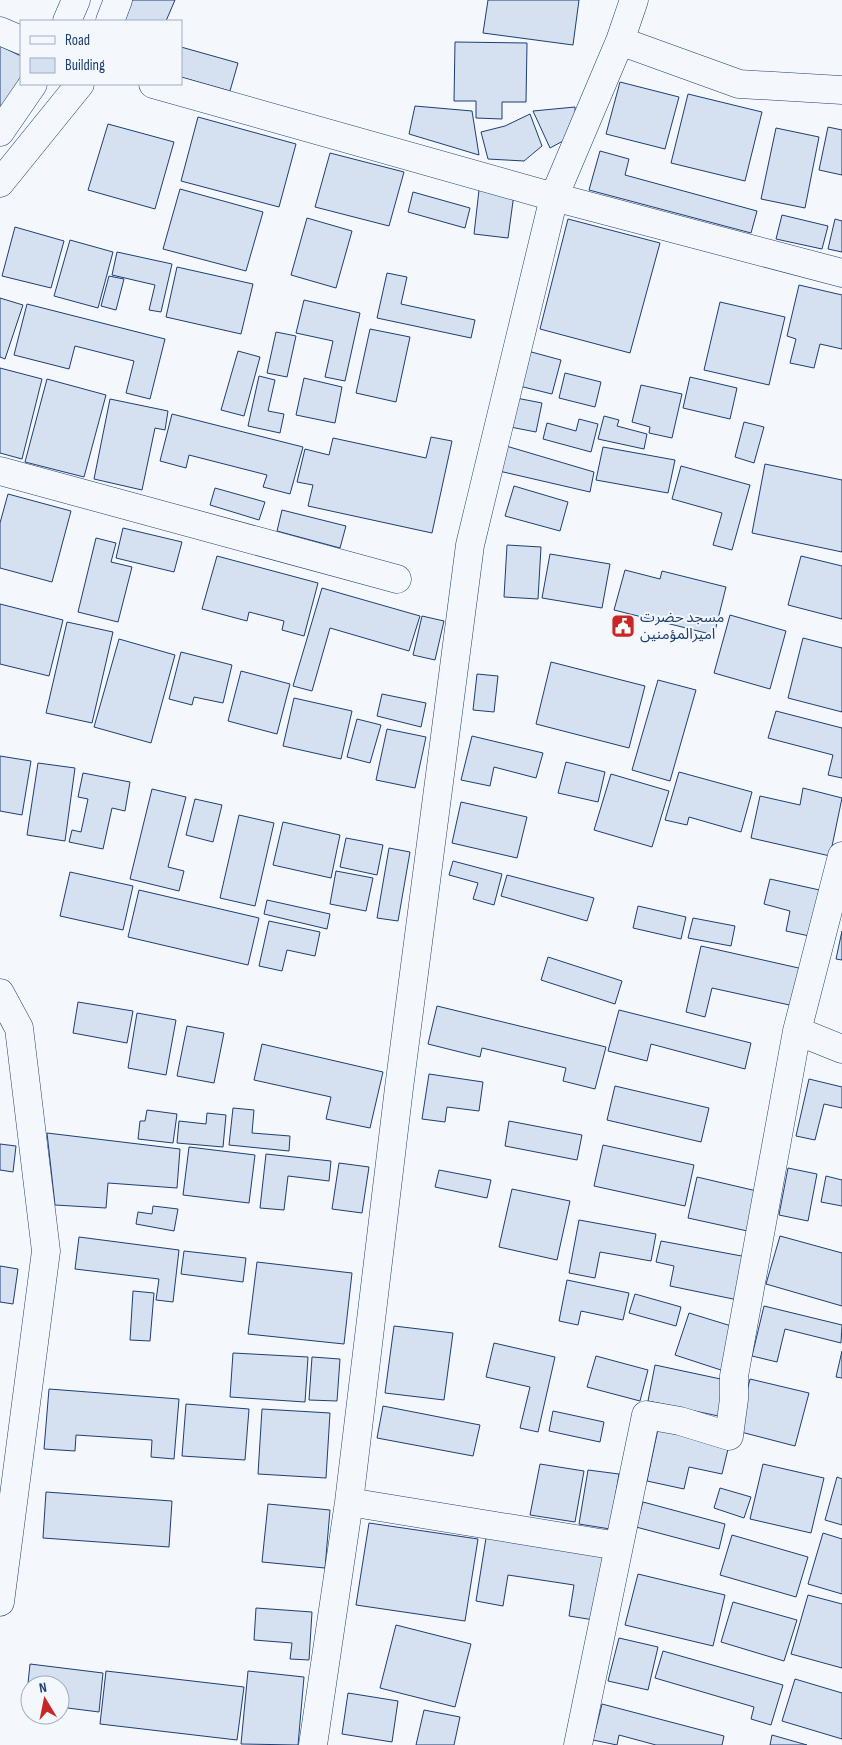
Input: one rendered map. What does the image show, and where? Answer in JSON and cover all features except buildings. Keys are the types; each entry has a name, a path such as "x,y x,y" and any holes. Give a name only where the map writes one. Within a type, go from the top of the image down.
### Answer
{"street":[{"path":"67,20 76,0"},
{"path":"110,20 118,0"},
{"path":"313,1745 349,1502 401,1069 470,545 554,197 620,41 634,0"},
{"path":"0,31 20,40"},
{"path":"620,41 739,84 842,90"},
{"path":"0,132 32,85"},
{"path":"0,183 79,85"},
{"path":"157,85 554,197 842,273"},
{"path":"0,471 397,580"},
{"path":"578,1745 646,1415 680,1421 729,1436 734,1399 734,1376 796,1031 842,856"},
{"path":"0,993 19,1028 46,1251 0,1602"},
{"path":"796,1031 842,1049"},
{"path":"349,1502 618,1546"}],"place":[{"name":"مسجد حضرت امیرالمؤمنین","path":"623,626"}]}
